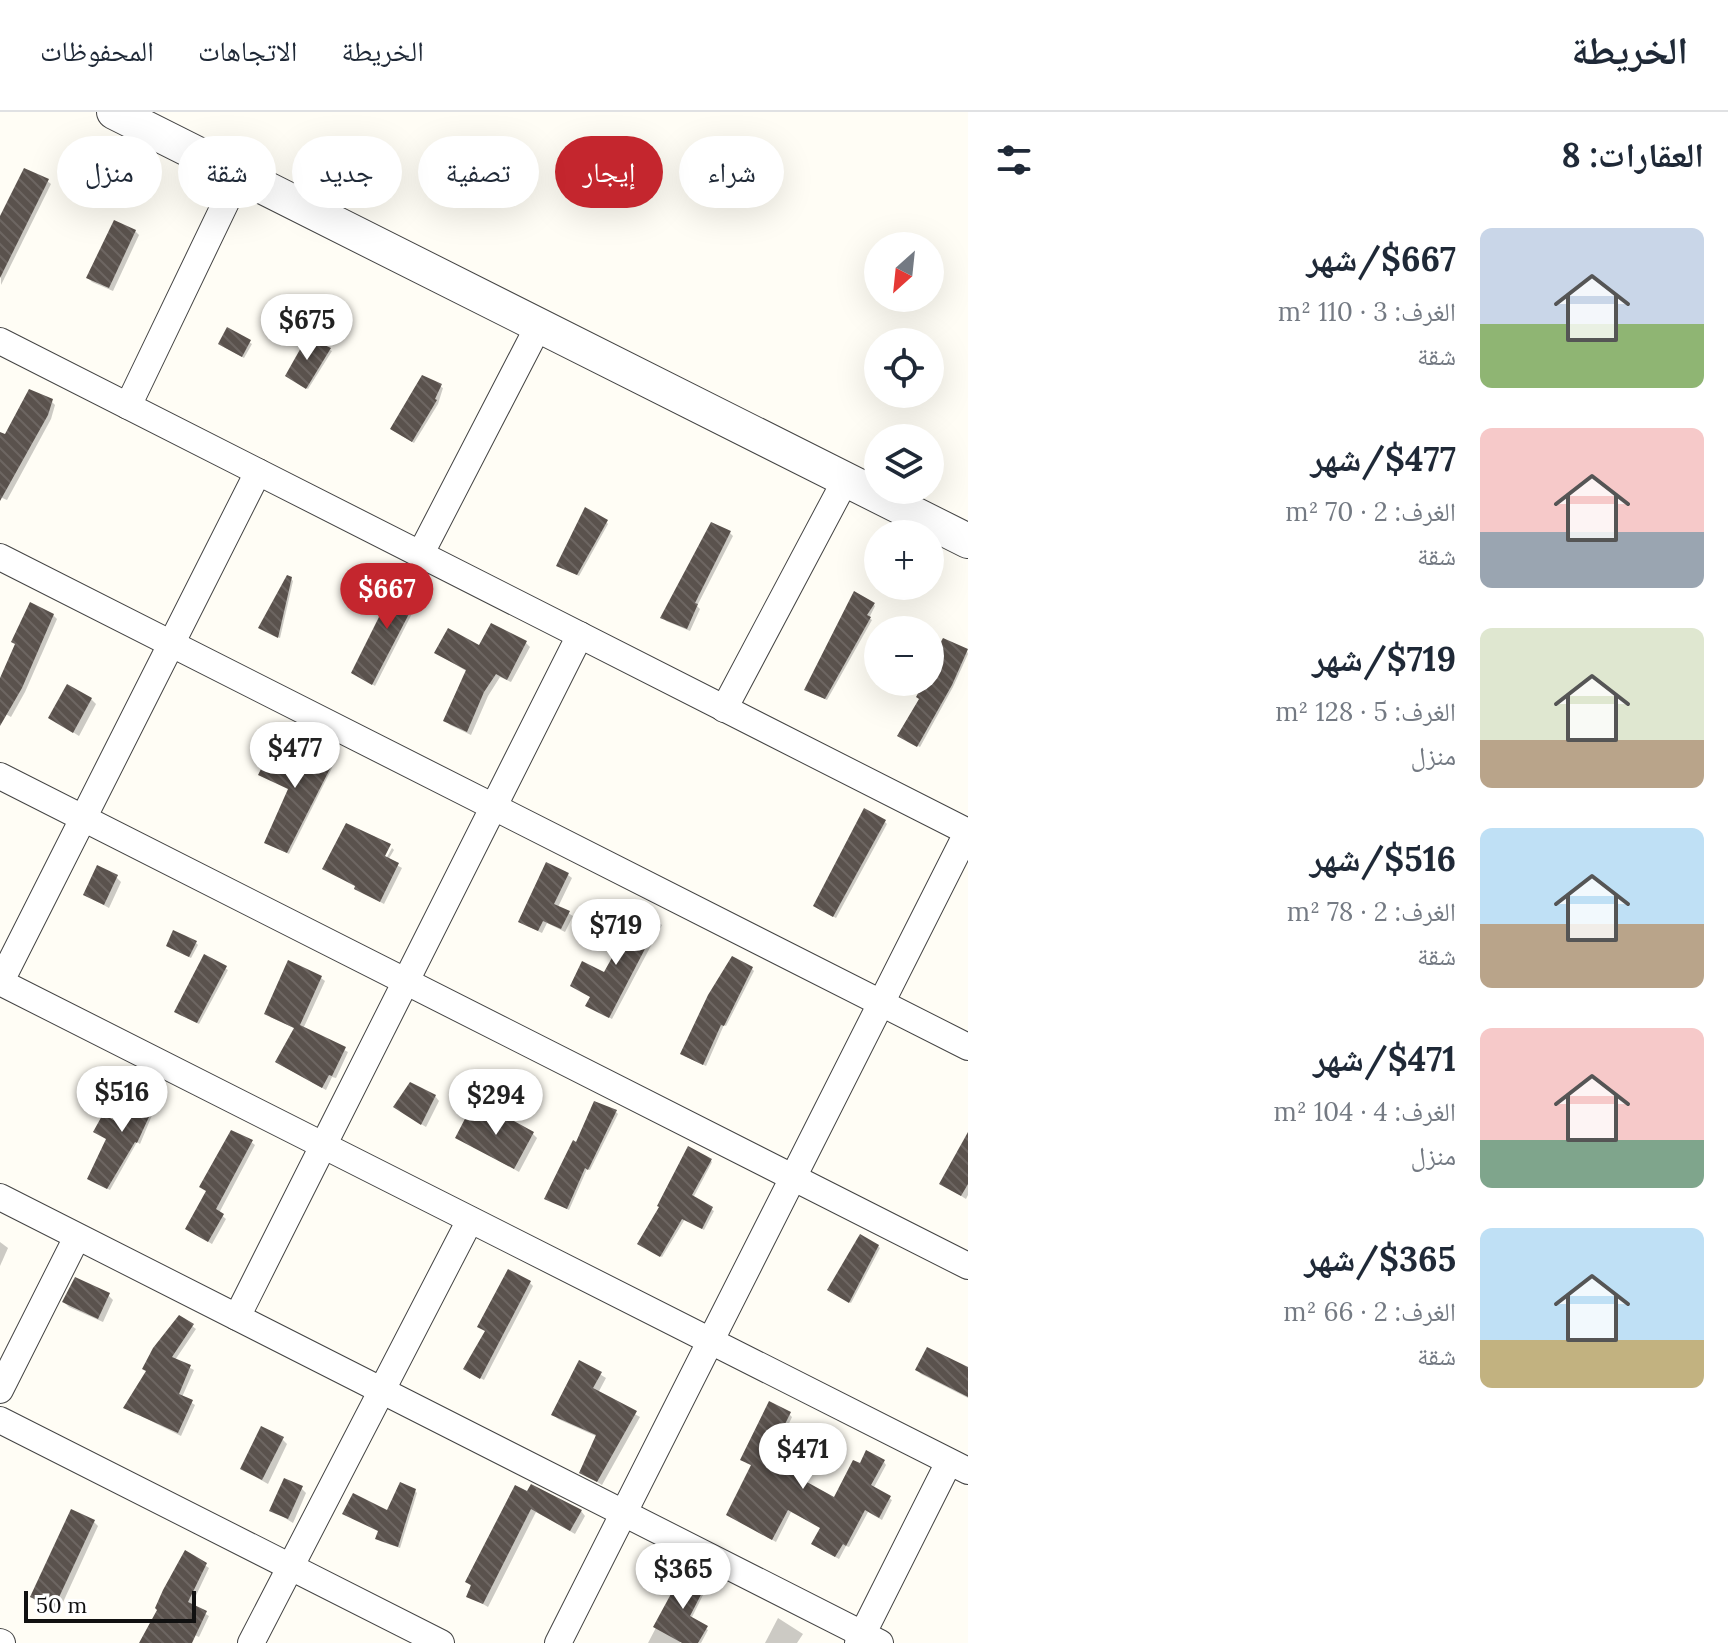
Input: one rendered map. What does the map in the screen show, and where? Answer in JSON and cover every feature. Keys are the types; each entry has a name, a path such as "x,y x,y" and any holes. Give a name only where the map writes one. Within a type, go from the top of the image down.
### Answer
{"street":[{"path":"114,112 178,144"},
{"path":"276,194 968,541"},
{"path":"128,406 223,208"},
{"path":"420,555 539,325"},
{"path":"0,341 968,831 558,1643"},
{"path":"0,1197 624,1513 867,1640 958,1466 0,982 258,472"},
{"path":"724,709 846,479"},
{"path":"0,557 968,1047"},
{"path":"237,1317 580,635"},
{"path":"0,776 968,1266"},
{"path":"251,1643 470,1220"},
{"path":"0,1390 77,1237"},
{"path":"0,1420 441,1643"}],"building":[{"path":"24,168 49,179 0,278 0,216"},
{"path":"114,220 136,230 109,288 86,278"},
{"path":"227,327 251,340 242,357 218,344"},
{"path":"307,337 331,348 306,389 285,376"},
{"path":"422,375 442,384 437,400 412,442 390,429"},
{"path":"29,389 53,399 48,415 0,501 0,432 5,434"},
{"path":"585,507 608,520 577,575 556,566"},
{"path":"711,522 731,531 695,603 698,604 687,629 660,618"},
{"path":"287,575 292,577 278,638 258,628"},
{"path":"401,576 423,587 372,685 351,673 380,615 383,617"},
{"path":"854,591 864,597 864,600 875,603 869,616 864,616 864,629 825,699 804,690"},
{"path":"30,602 54,614 22,688 0,726 0,678 15,644 11,642"},
{"path":"491,623 527,641 507,680 496,674 484,692 467,732 443,721 466,670 434,653 448,628 479,645"},
{"path":"944,638 968,649 952,685 917,747 897,736 919,699 916,697 944,696"},
{"path":"67,684 92,698 73,733 48,718"},
{"path":"314,744 337,755 287,853 264,843 288,789 258,775 272,747 305,762"},
{"path":"864,808 886,820 833,917 813,906"},
{"path":"346,823 391,844 385,856 399,863 380,902 322,869"},
{"path":"546,862 569,873 554,904 570,911 561,929 543,921 538,931 518,922"},
{"path":"97,865 118,875 104,905 83,895"},
{"path":"639,909 660,920 609,1018 585,1006 590,997 570,986 582,961 604,972"},
{"path":"173,930 197,941 189,957 166,946"},
{"path":"204,954 227,966 197,1023 174,1012"},
{"path":"732,956 753,967 703,1065 680,1054 708,995"},
{"path":"288,960 322,976 300,1025 346,1047 332,1076 329,1075 322,1088 275,1062 294,1028 264,1014"},
{"path":"136,1082 160,1093 137,1143 107,1189 87,1179 106,1139 93,1132 103,1114 117,1122"},
{"path":"410,1082 436,1095 421,1125 393,1107"},
{"path":"594,1101 617,1110 588,1170 585,1168 567,1209 544,1199 573,1140 576,1142"},
{"path":"492,1109 534,1132 514,1169 455,1138 469,1111 488,1121"},
{"path":"231,1130 253,1140 216,1209 224,1214 208,1242 185,1229 206,1191 199,1187"},
{"path":"968,1132 968,1184 961,1196 939,1184"},
{"path":"688,1146 712,1159 692,1195 713,1207 702,1229 682,1219 660,1257 637,1244 659,1207"},
{"path":"860,1234 879,1245 849,1303 827,1290"},
{"path":"508,1269 531,1281 480,1379 463,1369 485,1331 477,1327"},
{"path":"75,1277 110,1293 98,1319 62,1302"},
{"path":"179,1315 194,1324 172,1357 191,1365 179,1394 193,1400 178,1433 123,1408 146,1371 142,1369 153,1348"},
{"path":"927,1347 968,1367 968,1397 915,1370"},
{"path":"579,1360 602,1372 593,1388 637,1411 597,1482 579,1473 596,1435 551,1415"},
{"path":"769,1401 791,1412 767,1460 834,1497 853,1460 860,1463 866,1450 885,1460 871,1485 891,1496 879,1518 865,1510 846,1546 843,1544 835,1557 811,1544 820,1528 788,1510 772,1540 726,1515 751,1465 740,1460"},
{"path":"261,1426 284,1437 262,1480 240,1469"},
{"path":"284,1478 303,1486 288,1519 269,1511"},
{"path":"400,1482 416,1489 398,1547 375,1539 378,1531 342,1514 353,1493 387,1510"},
{"path":"531,1484 582,1510 570,1531 531,1509 483,1604 466,1597 471,1585 465,1582 515,1485 527,1491"},
{"path":"71,1509 95,1520 54,1608 30,1597"},
{"path":"185,1550 207,1563 188,1602 207,1611 192,1643 139,1643 157,1610 155,1608 163,1590"},
{"path":"684,1570 708,1581 690,1616 708,1626 698,1643 682,1643 653,1627"}]}
